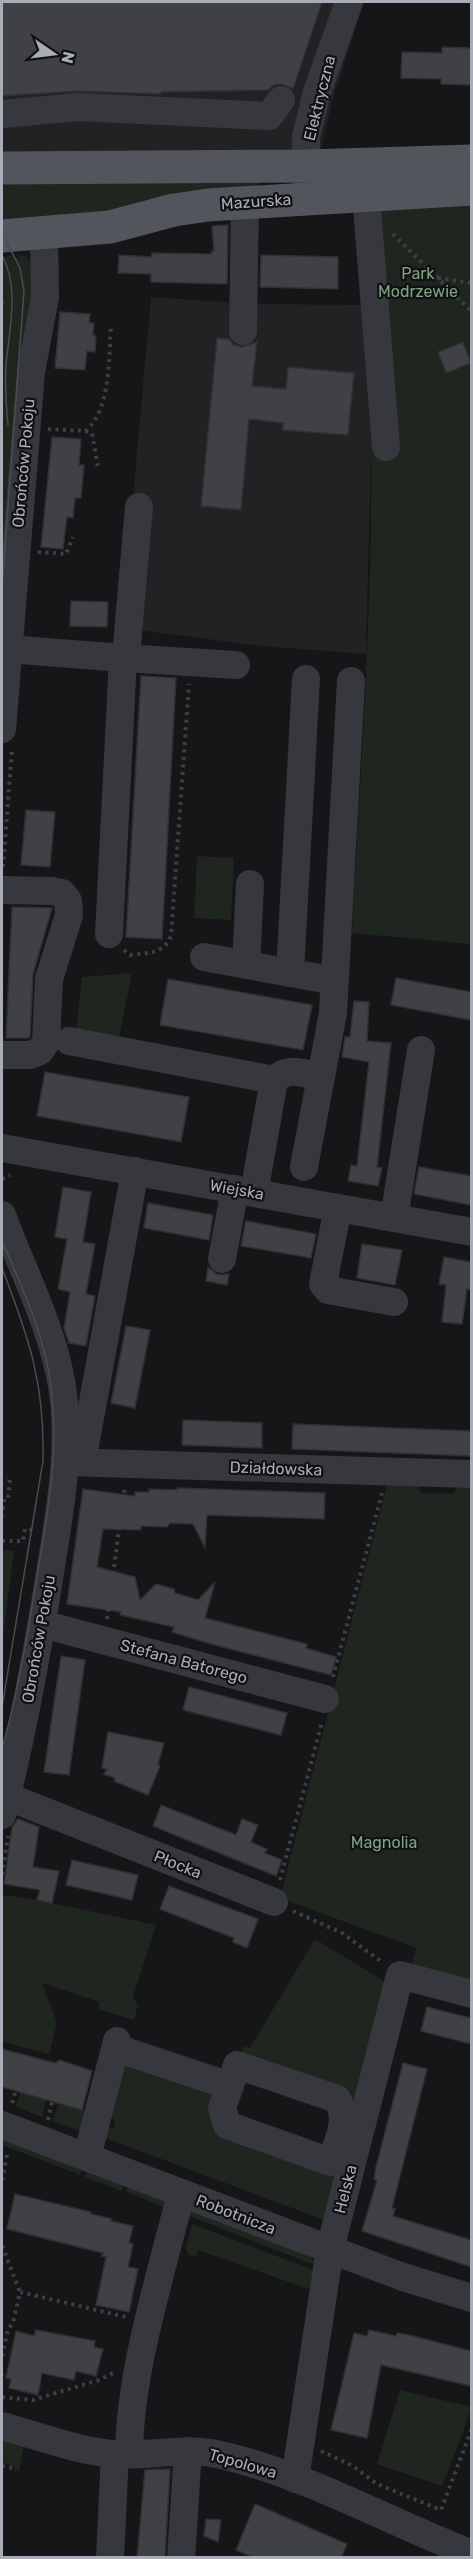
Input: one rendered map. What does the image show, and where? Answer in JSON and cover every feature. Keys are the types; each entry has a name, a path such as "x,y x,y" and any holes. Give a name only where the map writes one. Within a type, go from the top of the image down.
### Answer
{"main road":[{"name":"Mazurska","path":"2,168 56,168 307,182 471,161"},
{"name":"Mazurska","path":"2,236 110,227 174,210 245,202 307,182 366,208 471,189"}],"street":[{"name":"Elektryczna","path":"307,182 306,136 348,2"},
{"path":"2,114 79,107 269,116 281,100"},
{"path":"243,331 245,202"},
{"path":"366,208 386,447"},
{"name":"Obrońców Pokoju","path":"2,729 31,372 45,297 44,234"},
{"path":"109,934 123,658 127,645 139,507"},
{"path":"8,649 236,665"},
{"path":"290,973 306,679"},
{"path":"304,1167 333,1013 351,681"},
{"path":"246,965 250,884"},
{"path":"2,890 62,893 68,901 69,915 49,980 46,1042 40,1051 30,1055 2,1055"},
{"path":"204,957 335,981"},
{"path":"69,1041 274,1080"},
{"path":"394,1218 421,1050"},
{"path":"222,1259 244,1191 274,1080 286,1072 294,1071 320,1077"},
{"name":"Wiejska","path":"2,1148 471,1232"},
{"name":"Obrońców Pokoju","path":"6,1814 74,1462 135,1171"},
{"path":"338,1208 323,1278 325,1287 328,1290 394,1302"},
{"name":"Obrońców Pokoju","path":"2,1215 33,1291 56,1363 74,1462"},
{"name":"Działdowska","path":"74,1462 471,1474"},
{"name":"Stefana Batorego","path":"42,1624 325,1699"},
{"name":"Płocka","path":"6,1814 83,1821 274,1902"},
{"path":"400,1975 471,1994"},
{"name":"Helska","path":"295,2479 330,2249 400,1975"},
{"path":"87,2157 116,2044 230,2086"},
{"name":"Robotnicza","path":"7,2126 403,2277 471,2298"},
{"path":"110,2558 122,2454 129,2433 137,2375 181,2193"},
{"name":"Topolowa","path":"2,2426 75,2446 122,2454 188,2451 223,2455 295,2479 460,2553"},
{"path":"181,2558 188,2451"}],"path":[{"path":"366,208 471,312"},
{"path":"437,278 471,283"},
{"path":"2,301 2,308"},
{"path":"85,431 96,422 106,386 111,324"},
{"path":"26,428 92,433 98,468"},
{"path":"16,552 66,554 73,537"},
{"path":"130,955 160,951 168,944 171,936 190,662"},
{"path":"104,1640 128,1464"},
{"path":"2,1517 4,1499 8,1498 10,1478 7,1478"},
{"path":"2,1541 23,1541 25,1529 32,1530"},
{"path":"2,1875 6,1814"},
{"path":"274,1902 342,1934 400,1975"},
{"path":"2,2180 7,2126 15,2091"},
{"path":"49,2115 52,2102"},
{"path":"2,2246 20,2292 2,2356"},
{"path":"20,2292 130,2318"},
{"path":"2,2397 33,2400 99,2380 114,2372"},
{"path":"2,2466 13,2468"}],"shaded area":[{"path":"2,2 364,2 332,101 320,155 2,157"},
{"path":"151,297 252,304 366,305 371,448 366,654 261,646 137,630 120,641"}],"green space":[{"path":"2,178 264,181 256,186 146,207 2,222"},
{"name":"Park Modrzewie","path":"471,200 471,944 352,933 370,569 371,447 366,206"},
{"path":"17,254 27,257 35,267 2,623 2,258 12,255 14,258 19,257"},
{"path":"197,856 234,858 231,920 194,918"},
{"path":"132,973 119,1039 76,1031 82,977"},
{"name":"Magnolia","path":"388,1481 419,1483 420,1493 453,1494 458,1486 471,1488 471,1985 411,1968 416,1948 280,1898"},
{"path":"2,1550 14,1551 2,1644"},
{"path":"3,1895 156,1925 133,1997 138,2005 134,2020 98,2009 99,2002 42,1983 57,2023 49,2054 2,2042"},
{"path":"315,1939 387,1983 327,2221 103,2137 105,2128 113,2129 115,2119 103,2116 116,2062 227,2095 222,2108 331,2161 344,2116 237,2065 244,2046 250,2048"},
{"path":"20,2092 46,2099 42,2117 16,2107"},
{"path":"58,2104 88,2112 81,2131 53,2121"},
{"path":"2,2136 82,2166 80,2175 2,2145"},
{"path":"87,2168 124,2182 122,2191 85,2177"},
{"path":"128,2183 171,2199 173,2210 126,2192"},
{"path":"190,2207 311,2257 317,2266 184,2214"},
{"path":"192,2224 313,2270 310,2287 306,2288 198,2250 195,2257 188,2254 186,2248"},
{"path":"400,2390 471,2407 442,2486 377,2464"},
{"path":"2,2440 24,2445 19,2471 14,2470 15,2466 2,2463"}],"building":[{"path":"2,2 322,2 293,89 282,84 274,85 268,90 161,92 161,94 78,91 2,96"},
{"path":"442,47 471,48 471,85 441,84 441,79 401,78 402,52 442,53"},
{"path":"228,225 227,284 151,282 151,274 118,273 119,255 152,257 152,253 211,254 214,251 212,226"},
{"path":"261,255 338,257 338,289 260,287"},
{"path":"60,312 90,314 89,323 94,323 95,352 87,351 85,370 55,368"},
{"path":"217,338 229,339 234,345 242,347 257,342 252,386 286,389 288,367 354,373 348,435 283,430 283,423 249,419 241,510 201,506"},
{"path":"463,342 471,363 446,373 438,352"},
{"path":"52,437 81,439 79,465 84,465 81,498 75,498 73,518 67,517 63,549 41,547"},
{"path":"71,601 108,602 107,627 70,626"},
{"path":"141,676 176,678 162,939 126,937"},
{"path":"26,810 55,812 50,867 21,865"},
{"path":"12,907 52,908 33,974 30,1037 27,1038 6,1038"},
{"path":"396,978 471,992 471,1020 391,1005"},
{"path":"168,979 312,1005 303,1050 160,1025"},
{"path":"354,1001 369,1002 367,1041 391,1043 377,1167 382,1168 378,1186 348,1181 351,1165 357,1166 369,1062 342,1057 345,1037 350,1037"},
{"path":"45,1072 189,1097 181,1142 37,1116"},
{"path":"419,1167 471,1176 471,1205 414,1194"},
{"path":"63,1187 91,1192 83,1242 95,1244 86,1294 95,1296 86,1346 69,1343 64,1328 70,1292 58,1289 67,1239 55,1237"},
{"path":"148,1203 213,1215 209,1240 144,1228"},
{"path":"246,1221 316,1234 311,1258 241,1246"},
{"path":"362,1244 402,1250 395,1285 357,1278"},
{"path":"444,1257 471,1262 471,1290 467,1289 462,1324 442,1322 446,1285 439,1284"},
{"path":"208,1267 218,1275 229,1274 227,1285 206,1281"},
{"path":"126,1326 150,1330 135,1408 111,1403"},
{"path":"183,1420 262,1423 262,1448 182,1445"},
{"path":"293,1424 471,1431 471,1456 292,1449"},
{"path":"177,1488 325,1493 324,1519 207,1515 205,1548 193,1524 170,1523 167,1527 141,1526 141,1530 103,1529 97,1567 135,1577 140,1600 156,1584 198,1600 215,1582 205,1618 307,1644 306,1648 336,1657 331,1675 211,1644 172,1632 174,1627 120,1615 121,1612 67,1604 83,1489 135,1496 135,1492 149,1492 149,1489 177,1490"},
{"path":"61,1656 85,1660 69,1775 44,1772"},
{"path":"189,1687 287,1713 281,1735 183,1710"},
{"path":"108,1732 164,1743 158,1764 160,1766 148,1795 114,1781 115,1778 104,1774 107,1769 102,1768"},
{"path":"161,1805 236,1835 242,1819 258,1825 251,1842 267,1849 265,1853 282,1860 276,1876 153,1826"},
{"path":"18,1819 39,1827 33,1867 59,1871 52,1903 37,1900 40,1890 4,1884 12,1827"},
{"path":"72,1860 138,1875 132,1900 66,1885"},
{"path":"169,1886 258,1919 247,1948 233,1942 234,1938 160,1909"},
{"path":"427,2007 471,2018 471,2044 421,2031"},
{"path":"2,2049 55,2063 60,2060 92,2071 82,2110 2,2087"},
{"path":"403,2063 427,2069 392,2208 395,2209 393,2216 471,2240 471,2267 362,2231 377,2180 374,2179 376,2167"},
{"path":"15,2194 91,2212 91,2214 112,2219 111,2221 133,2226 129,2243 133,2244 128,2267 138,2269 129,2312 96,2305 106,2257 102,2256 103,2253 7,2229"},
{"path":"36,2330 95,2341 94,2347 103,2349 96,2376 76,2371 74,2380 42,2373 38,2395 9,2388 11,2379 6,2378 16,2331 34,2336"},
{"path":"369,2330 396,2336 397,2333 409,2335 471,2351 471,2386 381,2365 367,2438 331,2430 354,2333 367,2336"},
{"path":"170,2469 165,2558 137,2558 145,2470"},
{"path":"255,2504 347,2544 341,2558 255,2558 236,2550"},
{"path":"206,2519 221,2520 218,2542 204,2536"}],"tram line":[{"path":"2,233 20,268 24,291 2,588"},
{"path":"2,255 11,281 12,295 6,365 8,425"},
{"path":"2,1241 41,1339 49,1373 54,1425 52,1475 46,1524 22,1663 2,1749"},
{"path":"2,1268 33,1362 43,1433 43,1461 2,1707"}]}
